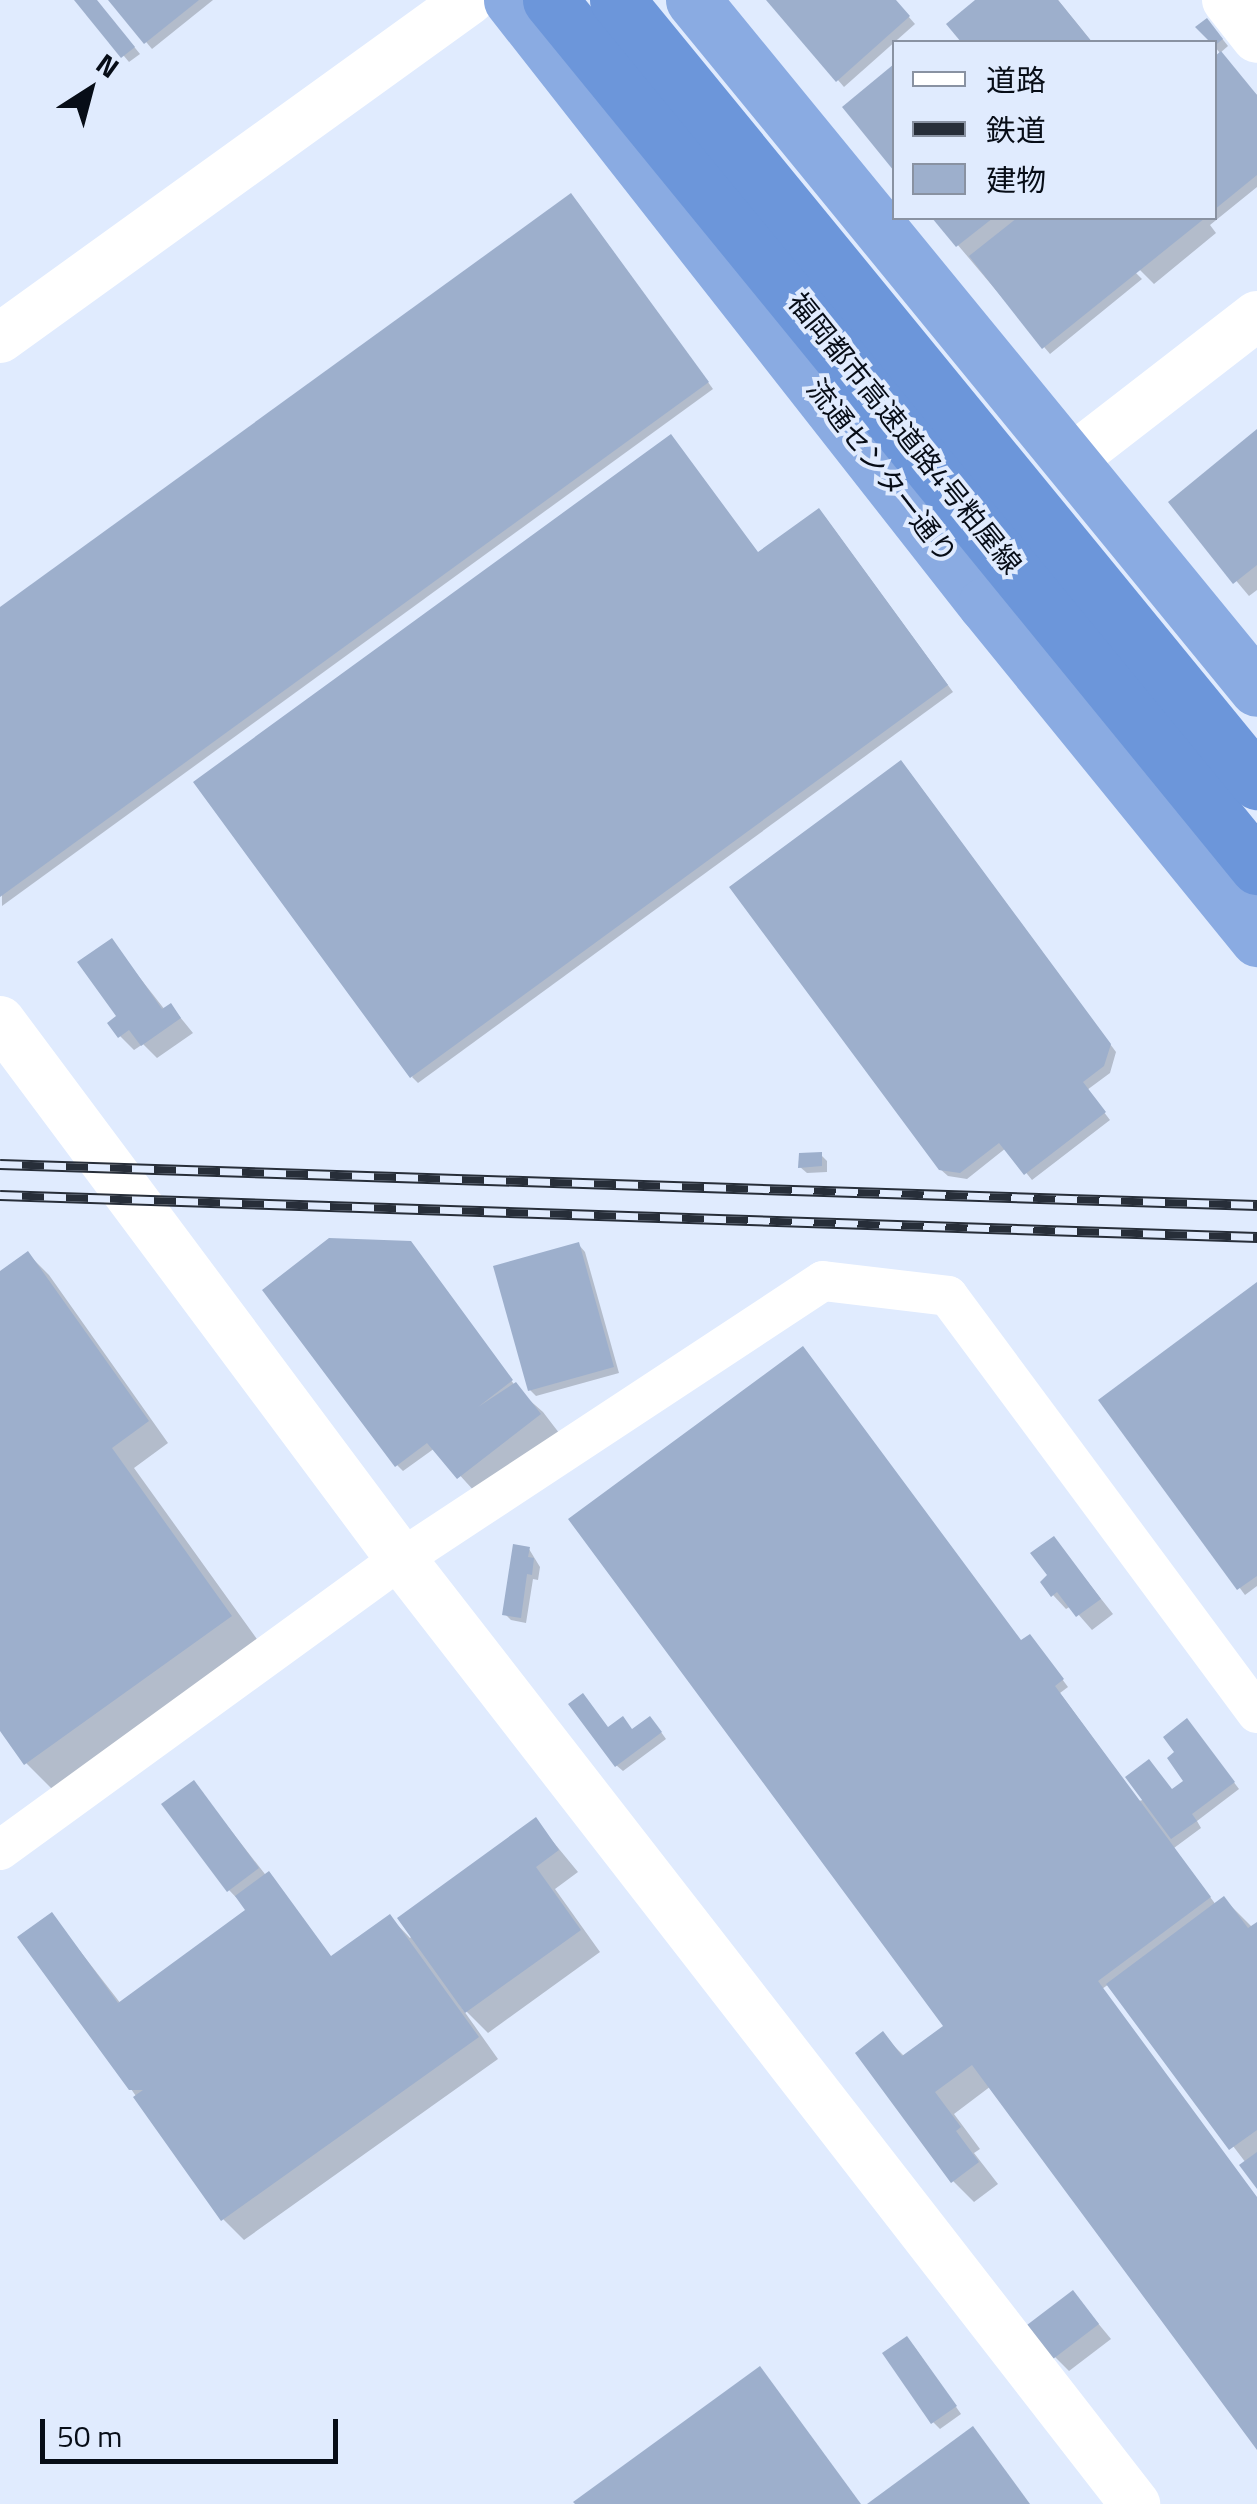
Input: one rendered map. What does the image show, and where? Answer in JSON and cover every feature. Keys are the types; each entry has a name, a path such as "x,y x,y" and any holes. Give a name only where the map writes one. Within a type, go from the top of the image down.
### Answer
{"highway":[{"name":"流通センター通り","path":"510,0 985,604 1257,939"},
{"name":"福岡都市高速道路4号粕屋線","path":"550,0 1257,867"},
{"name":"福岡都市高速道路4号粕屋線","path":"617,0 1257,782"},
{"path":"693,0 1257,689"}],"street":[{"path":"0,338 470,0"},
{"path":"1227,0 1257,38"},
{"path":"1072,460 1257,316"},
{"path":"0,1021 401,1558 1135,2504"},
{"path":"0,1850 401,1558 822,1281 948,1296 1257,1713"}],"building":[{"path":"74,0 97,0 135,47 121,58"},
{"path":"108,0 199,0 144,44"},
{"path":"766,0 896,0 910,16 836,82"},
{"path":"975,0 1058,0 1090,40 959,40 946,24"},
{"path":"1207,18 1223,39 1217,44 1217,40 1208,40 1195,27"},
{"path":"1221,51 1257,95 1257,175 1217,208 1217,54"},
{"path":"892,66 892,169 842,107"},
{"path":"571,193 709,382 0,897 0,607"},
{"path":"934,220 990,220 956,247"},
{"path":"1014,220 1203,220 1042,349 969,256"},
{"path":"1257,429 1257,565 1233,584 1168,502"},
{"path":"671,434 758,552 819,508 948,685 410,1078 193,782"},
{"path":"901,760 1111,1044 1104,1066 1083,1082 1106,1112 1024,1175 999,1143 960,1173 939,1170 729,887"},
{"path":"112,938 162,1009 171,1003 181,1018 141,1046 129,1030 118,1038 107,1023 116,1016 77,962"},
{"path":"822,1152 822,1166 798,1168 799,1153"},
{"path":"329,1238 411,1241 513,1380 478,1407 516,1382 541,1414 457,1479 427,1443 395,1467 262,1290"},
{"path":"579,1242 614,1367 528,1391 493,1266"},
{"path":"28,1251 149,1421 112,1448 232,1616 24,1765 0,1731 0,1271"},
{"path":"1257,1282 1257,1576 1237,1590 1098,1400"},
{"path":"803,1346 1021,1640 1030,1634 1064,1679 1055,1686 1211,1897 1098,1981 1257,2197 1257,2450 972,2065 935,2092 961,2127 956,2131 979,2162 951,2183 855,2053 883,2031 902,2056 943,2026 568,1519"},
{"path":"1054,1536 1101,1599 1076,1617 1057,1592 1051,1597 1040,1582 1047,1575 1030,1553"},
{"path":"513,1544 530,1547 528,1557 534,1558 532,1575 527,1574 521,1618 502,1615"},
{"path":"583,1693 608,1727 623,1716 632,1729 650,1716 662,1732 615,1767 568,1704"},
{"path":"1187,1718 1235,1782 1192,1814 1197,1821 1171,1839 1125,1777 1149,1759 1172,1789 1183,1781 1167,1758 1174,1752 1163,1737"},
{"path":"194,1780 259,1868 227,1892 161,1804"},
{"path":"536,1817 559,1850 536,1867 581,1930 465,2013 397,1918"},
{"path":"269,1871 331,1956 390,1914 479,2037 221,2221 133,2097 143,2090 129,2090 17,1937 52,1912 118,2003 245,1910 235,1896"},
{"path":"1224,1896 1248,1928 1257,1922 1257,2130 1229,2150 1106,1984"},
{"path":"1257,2152 1257,2189 1239,2165"},
{"path":"1073,2290 1099,2324 1053,2359 1027,2325"},
{"path":"907,2336 957,2406 931,2424 882,2353"},
{"path":"760,2366 861,2504 573,2502"},
{"path":"973,2426 1030,2504 867,2504"}],"railway":[{"path":"0,1164 1257,1205"},
{"path":"0,1195 1257,1237"}]}
